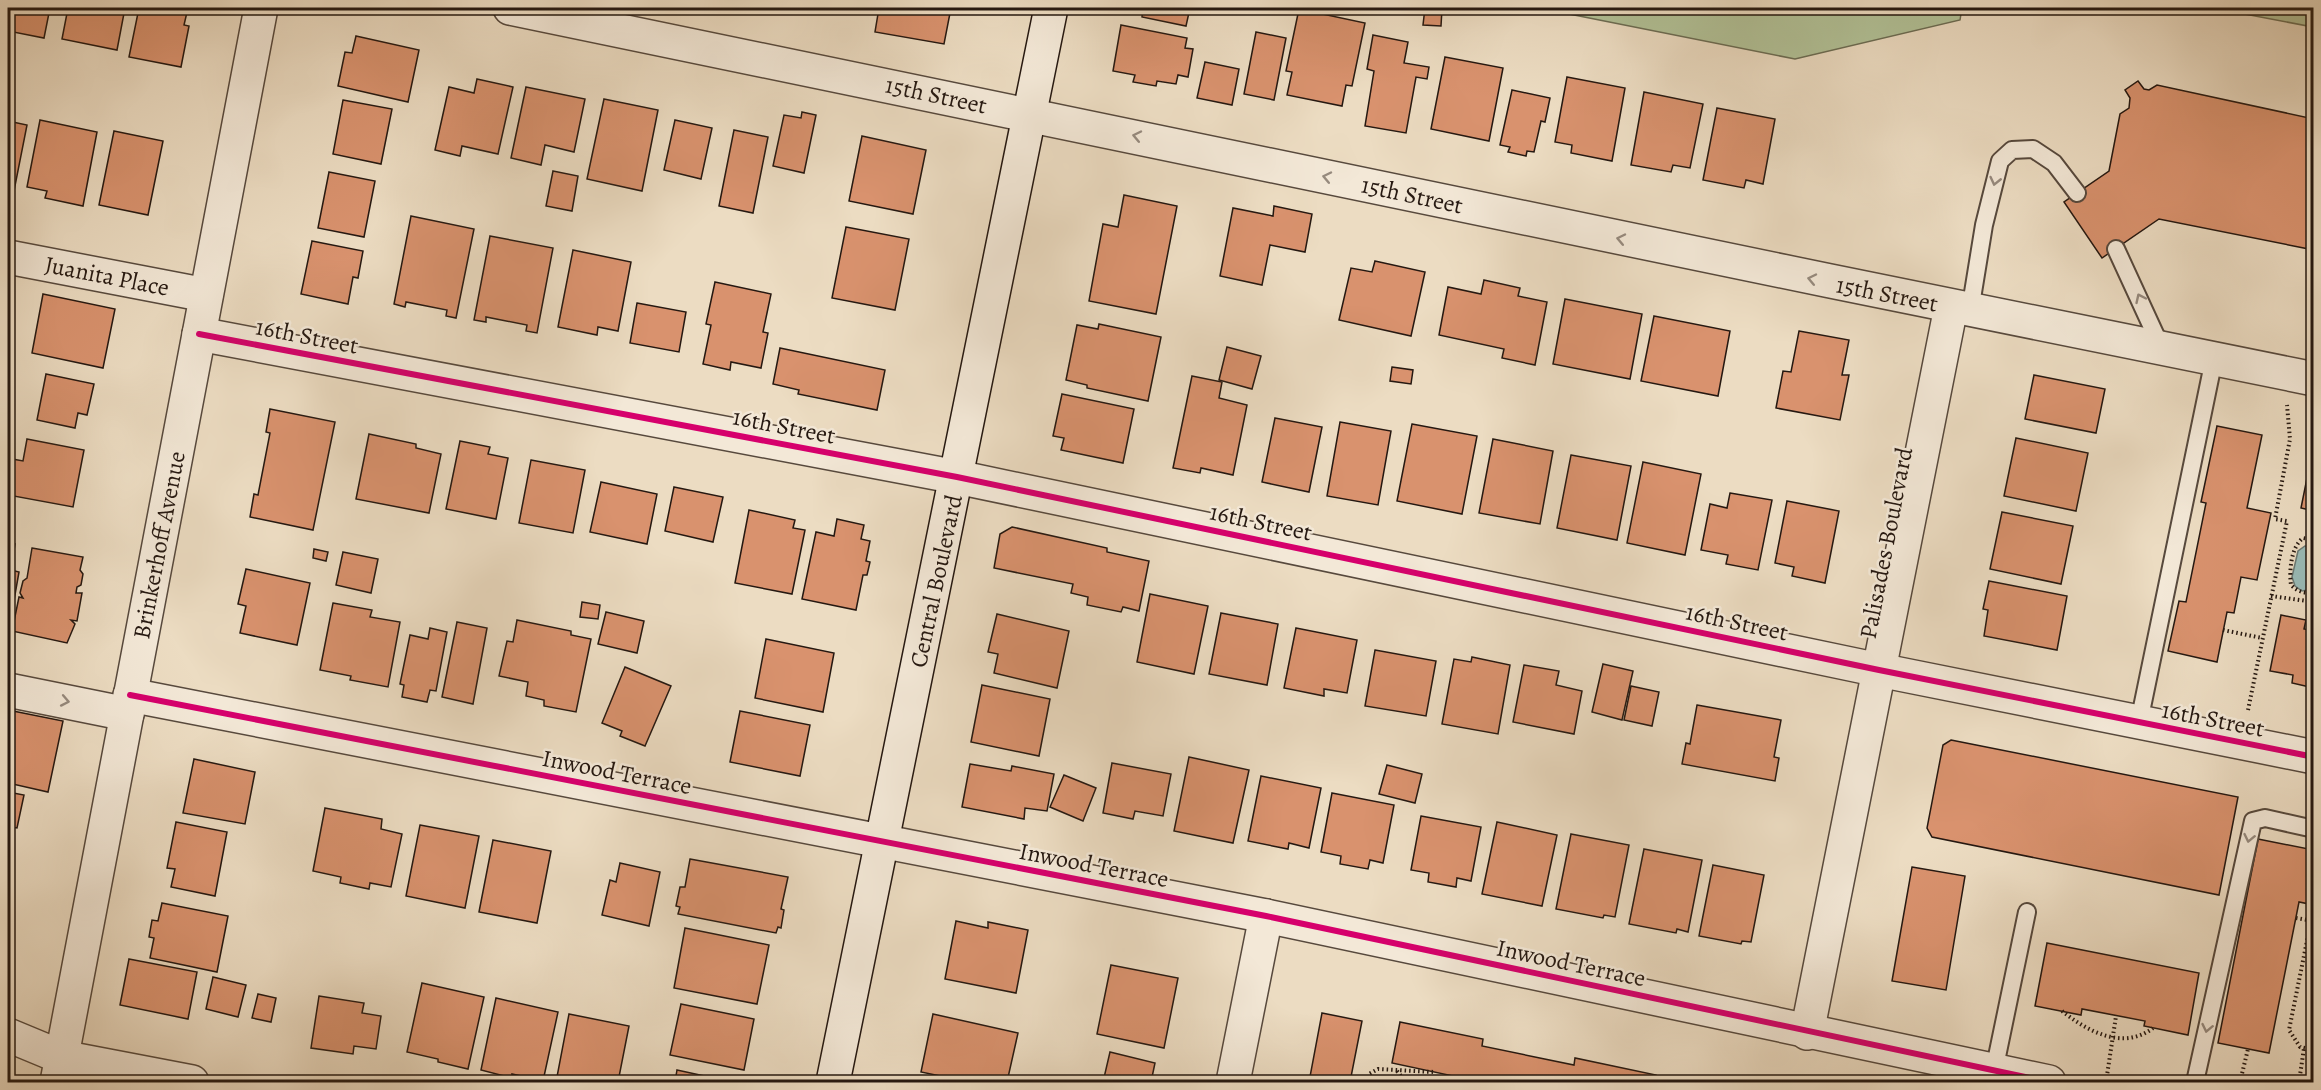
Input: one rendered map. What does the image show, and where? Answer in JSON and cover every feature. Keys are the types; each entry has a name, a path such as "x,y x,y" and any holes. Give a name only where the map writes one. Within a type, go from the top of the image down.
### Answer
{"street":[{"name":"Brinkerhoff Avenue","path":"59,1070 261,8"},
{"name":"15th Street","path":"510,8 1031,114 1961,309 2313,379"},
{"name":"Central Boulevard","path":"832,1083 1052,8"},
{"name":"Juanita Place","path":"8,256 206,295"},
{"name":"Palisades Boulevard","path":"1808,1033 1880,670 1961,309"},
{"name":"16th Street","path":"199,334 957,477 1880,670 2313,757"},
{"name":"Inwood Terrace","path":"8,690 129,704 1266,916 2041,1082"},
{"path":"1233,1083 1266,916"},
{"path":"8,1035 59,1070 192,1083"}],"lane":[{"path":"1961,309 2000,161 2012,150 2033,149 2054,163 2077,193"},
{"path":"2116,249 2162,349"},
{"path":"2139,722 2214,359"},
{"path":"2195,1083 2253,821 2265,818 2313,829"},
{"path":"1994,1071 2027,912"}],"path":[{"path":"2258,712 2248,710 2287,521 2275,519 2290,439 2286,400"},
{"path":"2313,540 2303,538 2298,542 2290,576 2291,585 2296,590 2313,593"},
{"path":"2271,596 2313,602"},
{"path":"2223,630 2262,638"},
{"path":"2296,918 2312,921 2289,1030 2300,1047 2313,1050"},
{"path":"2062,1011 2088,1029 2113,1038 2124,1040 2134,1038 2153,1028"},
{"path":"2106,1083 2116,1016"},
{"path":"2299,1083 2304,1048"},
{"path":"2240,1083 2248,1049"},
{"path":"1368,1083 1372,1071 1378,1069 1434,1072"},
{"path":"1397,1070 1406,1083"}],"green space":[{"path":"1539,8 1962,8 1960,20 1795,59"},
{"path":"2213,8 2313,8 2313,27"}],"water":[{"path":"2305,546 2313,546 2313,589 2302,591 2295,586 2292,577 2298,551"}],"building":[{"path":"8,8 50,8 44,38 8,31"},
{"path":"68,8 125,8 117,50 62,39"},
{"path":"139,8 188,8 184,25 189,26 181,67 129,57"},
{"path":"879,8 951,8 944,44 875,32"},
{"path":"1143,8 1190,8 1186,26 1142,17"},
{"path":"1425,8 1442,9 1441,26 1423,25"},
{"path":"1299,9 1365,23 1352,86 1346,85 1342,106 1287,95 1292,72 1286,71"},
{"path":"1121,25 1187,38 1185,48 1193,49 1188,77 1178,75 1176,84 1157,81 1156,86 1133,82 1135,75 1113,71"},
{"path":"1256,32 1286,38 1274,100 1244,94"},
{"path":"1373,35 1408,42 1404,63 1429,67 1427,79 1416,77 1406,133 1365,126 1374,71 1367,69"},
{"path":"356,36 419,50 408,102 338,86 345,52 352,53"},
{"path":"1445,57 1503,68 1489,141 1431,129"},
{"path":"1205,62 1239,69 1232,105 1197,98"},
{"path":"1567,77 1625,88 1612,161 1571,153 1572,145 1555,142"},
{"path":"477,79 513,87 498,154 462,146 460,156 435,150 449,87 474,93"},
{"path":"2138,81 2144,89 2149,90 2157,85 2314,119 2314,250 2159,219 2102,258 2064,202 2109,171 2120,114 2129,108 2130,98 2125,90"},
{"path":"526,87 585,99 574,152 545,145 541,165 511,158"},
{"path":"1512,90 1550,98 1545,122 1541,121 1534,152 1527,151 1526,156 1508,152 1510,147 1500,145"},
{"path":"1644,92 1703,104 1690,168 1673,165 1671,172 1631,165"},
{"path":"604,99 658,110 642,191 587,179"},
{"path":"343,100 392,109 381,164 333,154"},
{"path":"1717,108 1775,119 1763,184 1746,180 1744,188 1703,180"},
{"path":"802,112 816,115 804,173 773,166 784,115 801,118"},
{"path":"40,120 97,132 83,206 45,198 47,191 27,187"},
{"path":"675,120 712,128 701,179 664,170"},
{"path":"8,121 27,125 14,191 8,190"},
{"path":"734,130 768,137 753,213 719,206"},
{"path":"114,131 163,141 148,215 99,205"},
{"path":"862,136 926,150 913,214 849,201"},
{"path":"553,171 578,176 572,211 546,206"},
{"path":"329,172 375,181 364,237 318,228"},
{"path":"1124,195 1177,206 1156,314 1089,301 1103,224 1118,227"},
{"path":"1274,206 1312,214 1305,252 1270,245 1262,285 1220,276 1233,208 1273,216"},
{"path":"411,216 474,229 456,318 446,316 447,310 406,302 405,307 394,304"},
{"path":"846,227 909,239 895,310 832,298"},
{"path":"490,236 553,248 537,333 526,331 527,325 486,317 486,322 474,320"},
{"path":"312,241 363,251 358,278 353,277 348,304 301,294"},
{"path":"573,250 631,262 618,331 598,327 597,335 558,327"},
{"path":"1375,261 1425,272 1411,336 1339,320 1351,268 1372,272"},
{"path":"1484,280 1520,288 1518,296 1547,302 1535,365 1502,358 1504,349 1439,335 1448,287 1481,294"},
{"path":"715,282 771,294 763,332 768,333 761,368 731,362 730,370 703,364 711,325 706,324"},
{"path":"43,294 115,309 103,368 32,353"},
{"path":"1565,299 1642,314 1630,379 1553,364"},
{"path":"637,303 686,312 679,352 630,343"},
{"path":"1654,316 1730,331 1718,396 1641,381"},
{"path":"1099,324 1161,337 1148,401 1087,388 1087,385 1066,380 1077,325 1098,329"},
{"path":"1799,331 1849,340 1842,375 1849,375 1840,420 1776,408 1783,371 1791,372"},
{"path":"1227,347 1261,356 1252,389 1219,380"},
{"path":"780,348 885,370 877,410 798,394 799,390 773,384"},
{"path":"1392,367 1413,370 1411,384 1390,381"},
{"path":"46,374 94,384 87,415 78,413 75,428 37,420"},
{"path":"2034,375 2105,389 2096,433 2025,419"},
{"path":"1192,376 1222,382 1219,398 1247,405 1233,475 1201,468 1200,473 1173,468"},
{"path":"1062,394 1134,409 1123,463 1061,450 1064,438 1053,436"},
{"path":"270,409 335,422 313,530 250,517 254,494 258,495 270,433 266,432"},
{"path":"1275,418 1322,427 1309,492 1262,482"},
{"path":"1340,422 1391,431 1378,505 1327,496"},
{"path":"1412,424 1477,436 1462,514 1397,501"},
{"path":"2217,426 2262,435 2247,508 2271,513 2257,580 2241,577 2234,613 2227,612 2217,662 2168,651 2179,601 2186,602 2206,503 2201,502"},
{"path":"369,434 416,444 416,448 441,454 429,513 356,499"},
{"path":"2016,438 2088,453 2076,511 2004,496"},
{"path":"27,439 84,450 73,507 8,495 12,459 23,461"},
{"path":"1493,439 1553,451 1540,524 1479,513"},
{"path":"460,441 490,447 488,454 508,458 496,519 446,509"},
{"path":"2312,453 2314,453 2314,511 2301,508"},
{"path":"1571,455 1631,466 1617,540 1557,528"},
{"path":"531,460 585,470 573,533 519,523"},
{"path":"1643,462 1701,474 1685,555 1627,543"},
{"path":"601,482 657,494 647,544 590,532"},
{"path":"674,487 723,497 713,542 665,531"},
{"path":"1730,493 1772,500 1758,570 1726,564 1728,555 1701,550 1710,504 1727,508"},
{"path":"1787,501 1839,511 1825,583 1792,576 1794,567 1775,563"},
{"path":"749,510 795,520 793,528 805,530 792,594 735,583"},
{"path":"2002,512 2073,526 2061,584 1990,569"},
{"path":"837,519 864,525 861,539 870,541 866,561 870,562 867,575 863,575 856,610 802,599 816,532 834,536"},
{"path":"1012,527 1107,548 1107,552 1149,561 1139,611 1123,607 1121,612 1087,605 1088,597 1071,593 1073,584 994,568 1000,534"},
{"path":"8,543 15,544 11,570 19,572 13,606 8,605"},
{"path":"32,548 83,557 80,570 83,574 81,585 77,587 76,593 82,593 77,621 71,620 75,624 67,643 12,631 19,597 23,598 20,593 23,581 27,578"},
{"path":"314,549 328,552 326,561 313,558"},
{"path":"343,552 378,559 371,593 336,585"},
{"path":"246,569 310,583 297,645 240,633 246,606 238,604"},
{"path":"1989,581 2067,596 2057,650 1984,636 1988,610 1983,609"},
{"path":"1150,594 1208,606 1194,674 1137,662"},
{"path":"582,602 600,605 598,619 580,617"},
{"path":"333,603 372,610 370,617 400,622 388,687 350,680 351,676 320,670"},
{"path":"606,612 644,621 637,653 598,644"},
{"path":"1221,613 1278,624 1267,685 1209,674"},
{"path":"997,614 1069,631 1057,688 994,673 998,654 988,652"},
{"path":"2281,615 2306,620 2304,629 2314,631 2314,688 2292,683 2293,675 2270,671"},
{"path":"517,620 571,631 571,635 591,639 576,712 544,706 544,700 526,696 528,682 499,676 507,641 513,642"},
{"path":"457,622 487,628 473,704 442,697"},
{"path":"430,628 447,632 436,691 430,690 427,702 402,697 404,685 400,684 410,635 428,639"},
{"path":"1296,628 1357,640 1347,693 1324,689 1324,696 1284,688"},
{"path":"766,639 834,653 823,712 755,698"},
{"path":"1375,650 1436,661 1426,716 1365,706"},
{"path":"1472,657 1510,665 1498,734 1442,724 1454,659 1471,662"},
{"path":"1603,664 1633,671 1622,720 1592,712"},
{"path":"1524,665 1559,671 1556,685 1582,691 1574,734 1513,722"},
{"path":"625,667 671,686 645,746 620,736 622,731 602,723"},
{"path":"982,685 1050,699 1039,756 971,742"},
{"path":"1631,686 1659,692 1652,726 1624,720"},
{"path":"1697,705 1781,720 1774,757 1779,758 1775,781 1682,764 1686,743 1690,744"},
{"path":"13,711 63,721 48,792 8,783 8,736"},
{"path":"740,711 810,725 800,776 730,762"},
{"path":"1951,740 2238,797 2219,895 1932,837 1927,828 1943,745"},
{"path":"1189,757 1249,770 1233,843 1174,831"},
{"path":"194,759 255,772 245,824 183,813"},
{"path":"1112,763 1171,774 1163,816 1135,811 1133,819 1103,813"},
{"path":"970,764 1011,771 1012,766 1054,774 1047,811 1025,808 1024,819 962,807"},
{"path":"1387,765 1422,774 1415,803 1379,794"},
{"path":"1064,775 1096,788 1083,821 1050,807"},
{"path":"1261,776 1321,788 1309,848 1289,843 1288,849 1248,841"},
{"path":"8,792 24,795 17,828 11,827 8,843"},
{"path":"1332,793 1394,805 1383,863 1370,860 1368,869 1340,864 1341,856 1321,852"},
{"path":"325,808 382,819 381,829 402,834 391,887 370,883 369,889 340,883 341,877 313,871"},
{"path":"1421,816 1481,827 1471,881 1457,878 1456,887 1428,882 1429,873 1411,870"},
{"path":"176,822 227,832 215,896 171,887 175,869 167,868"},
{"path":"1497,822 1557,835 1542,906 1482,894"},
{"path":"420,825 479,836 465,908 406,896"},
{"path":"1571,834 1629,845 1615,917 1604,915 1603,918 1556,909"},
{"path":"2258,839 2314,850 2314,905 2299,902 2269,1053 2218,1043"},
{"path":"493,840 551,851 537,923 479,912"},
{"path":"1644,849 1702,860 1688,932 1677,929 1676,933 1629,924"},
{"path":"690,859 788,877 781,909 784,910 781,928 778,927 776,933 678,914 680,907 676,906 680,887 685,887"},
{"path":"620,863 660,872 649,926 602,915 610,880 616,882"},
{"path":"1713,865 1764,875 1751,942 1742,941 1741,944 1699,936"},
{"path":"1912,867 1965,876 1946,990 1892,981"},
{"path":"162,903 228,916 217,972 150,958 154,938 149,937 152,920 158,921"},
{"path":"956,921 988,928 988,922 1028,930 1016,993 945,979"},
{"path":"685,928 769,945 757,1004 674,988"},
{"path":"2047,943 2199,973 2188,1035 2144,1026 2145,1021 2082,1009 2081,1015 2035,1006"},
{"path":"129,959 197,972 188,1019 120,1005"},
{"path":"1111,965 1178,978 1164,1048 1097,1034"},
{"path":"213,977 246,985 238,1017 206,1009"},
{"path":"422,983 484,997 468,1069 407,1052"},
{"path":"258,994 276,998 271,1022 252,1018"},
{"path":"319,996 364,1003 362,1013 381,1016 376,1049 354,1046 353,1054 311,1048"},
{"path":"496,998 558,1012 543,1081 512,1074 512,1078 481,1070"},
{"path":"681,1004 754,1019 744,1070 670,1055"},
{"path":"1322,1013 1362,1021 1350,1082 1309,1082"},
{"path":"569,1014 629,1026 618,1082 556,1082"},
{"path":"933,1014 1018,1033 1007,1082 969,1082 921,1072"},
{"path":"1400,1022 1483,1039 1482,1046 1574,1065 1575,1058 1656,1075 1655,1082 1472,1082 1472,1080 1392,1063"},
{"path":"1110,1052 1155,1063 1151,1082 1103,1082"},
{"path":"677,1070 732,1082 675,1082"}],"cycle path":[{"path":"199,334 957,477 1879,670 2314,757"},
{"path":"130,695 1266,916 2049,1082"}]}
